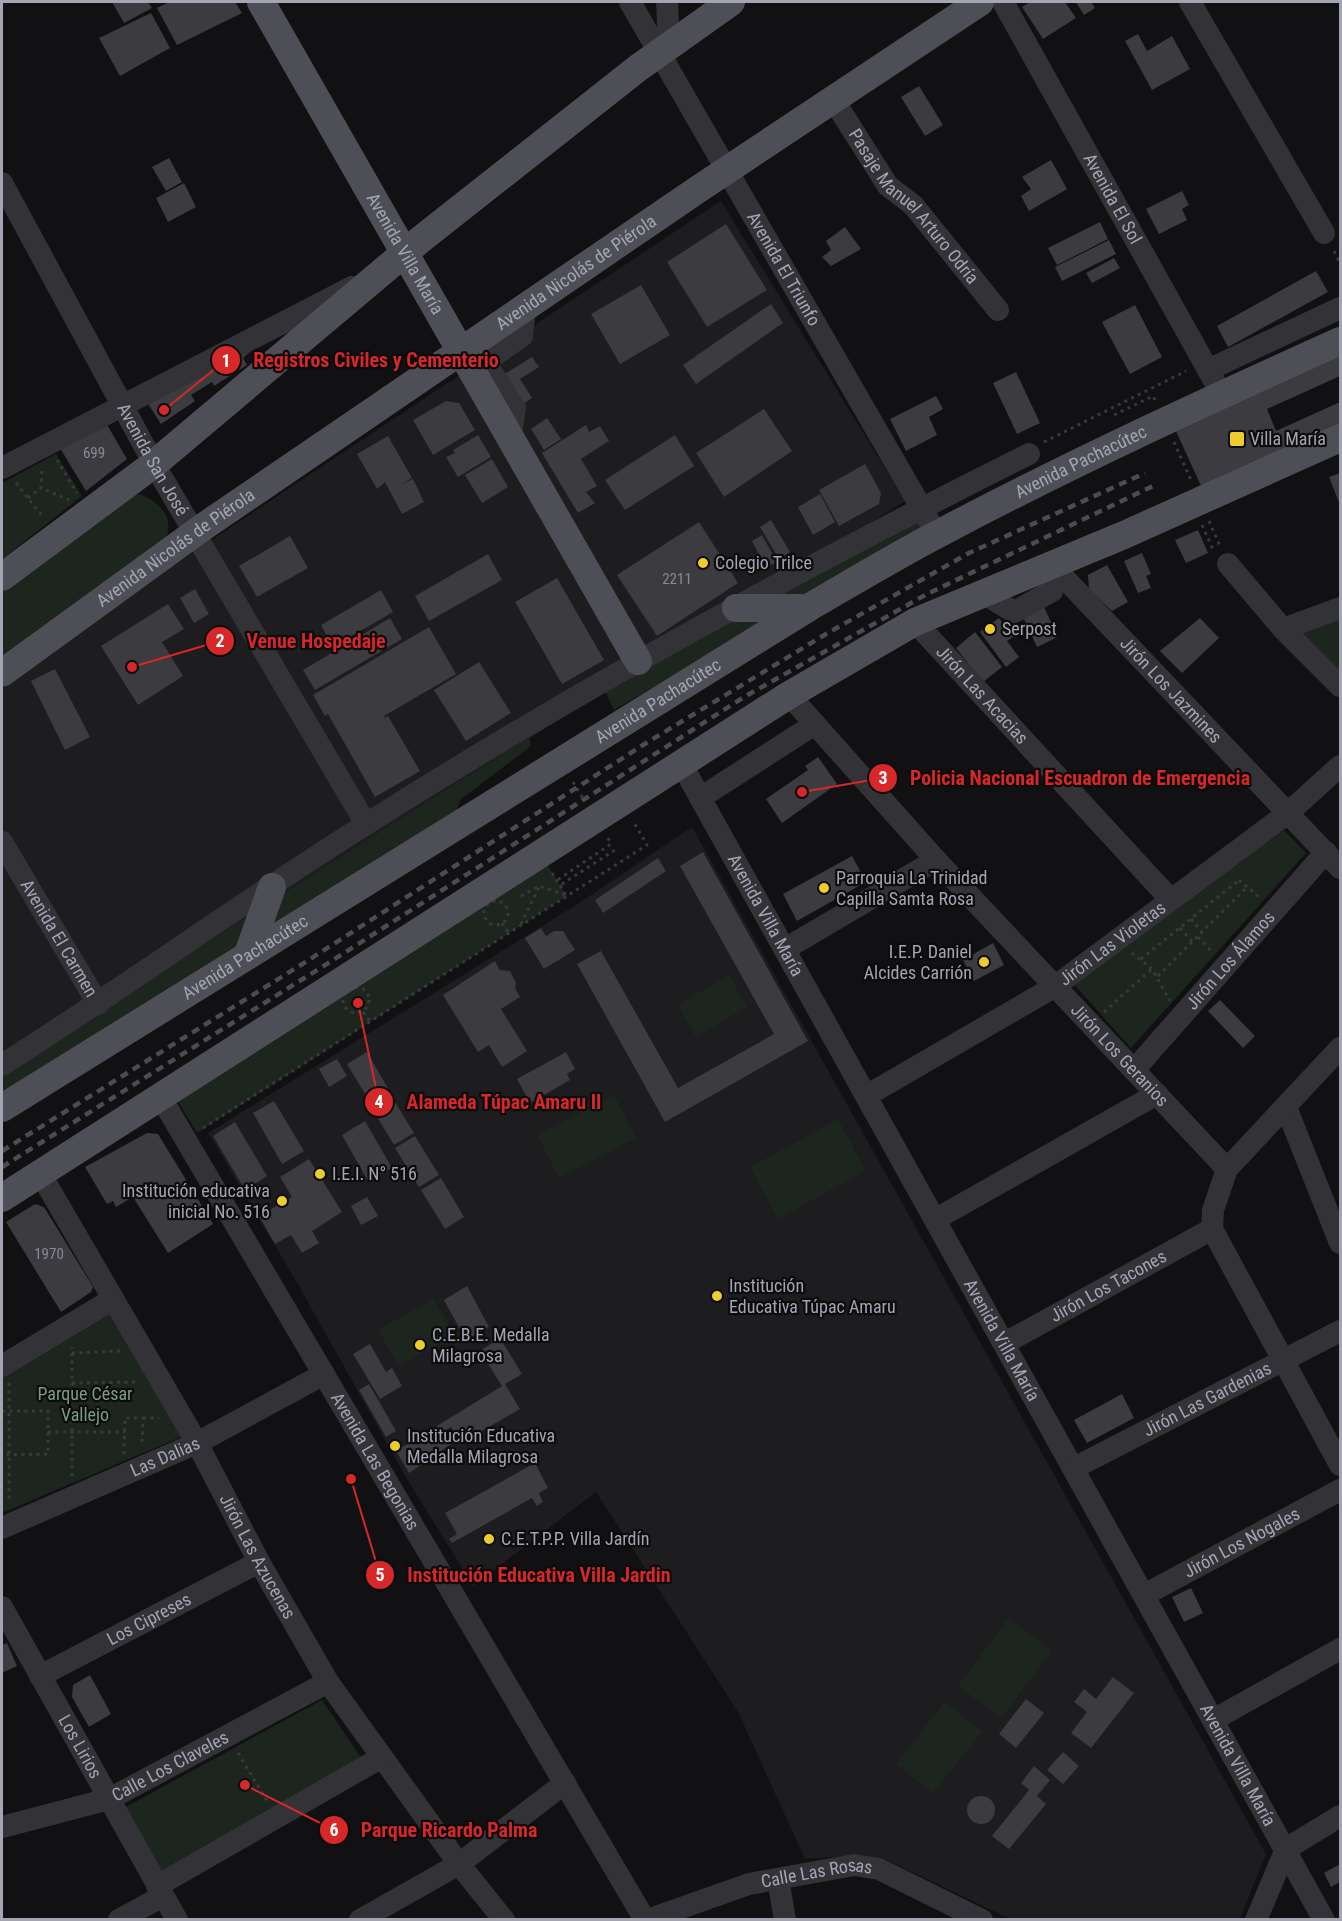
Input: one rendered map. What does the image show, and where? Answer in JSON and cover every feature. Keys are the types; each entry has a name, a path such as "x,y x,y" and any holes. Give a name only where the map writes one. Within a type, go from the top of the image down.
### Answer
{"main road":[{"name":"Avenida Villa María","path":"261,2 405,253 473,357 510,439 638,661"},
{"name":"Avenida Nicolás de Piérola","path":"2,673 195,533 473,357 525,309 726,170 980,2"},
{"path":"2,578 154,464 405,253 664,49 726,3"},
{"name":"Avenida Pachacútec","path":"2,1108 808,608 937,535 1070,467 1341,341"},
{"path":"2,1198 789,695 915,622 1124,535 1341,438"},
{"path":"736,608 808,608"},
{"path":"248,954 273,887"}],"street":[{"path":"635,10 667,2 664,49"},
{"name":"Avenida El Sol","path":"1003,2 1222,395"},
{"path":"1190,2 1323,233"},
{"name":"Avenida El Triunfo","path":"635,10 664,49 726,170 937,535"},
{"name":"Pasaje Manuel Arturo Odría","path":"833,99 888,186 913,205 998,310"},
{"name":"Avenida San José","path":"2,183 154,464 366,824"},
{"path":"7,473 123,406 382,272"},
{"path":"1206,366 1341,308"},
{"name":"Avenida Pachacútec","path":"2,1065 98,1004 366,824 638,661 922,507 1029,454"},
{"name":"Jirón Los Jazmines","path":"1052,564 1333,860"},
{"path":"1228,564 1283,629 1341,686"},
{"path":"1283,629 1341,608"},
{"name":"Jirón Las Acacias","path":"915,622 1171,900"},
{"name":"Jirón Los Geranios","path":"789,695 936,860 1227,1169"},
{"path":"700,798 815,724"},
{"name":"Avenida Villa María","path":"682,765 1324,1920"},
{"name":"Jirón Las Violetas","path":"866,1096 1054,987 1288,813 1341,766"},
{"name":"Avenida El Carmen","path":"2,842 98,1004"},
{"path":"785,950 936,860"},
{"name":"Jirón Los Álamos","path":"1134,1070 1333,860"},
{"path":"1341,1048 1227,1169 1214,1210 1212,1229 1341,1465"},
{"path":"936,1219 1157,1094"},
{"name":"Avenida Las Begonias","path":"160,1096 646,1920"},
{"path":"1286,1107 1341,1243"},
{"name":"Jirón Las Azucenas","path":"40,1173 197,1443 259,1562 328,1682 459,1864 504,1920"},
{"name":"Jirón Los Tacones","path":"1005,1343 1212,1229"},
{"path":"5,1371 113,1299"},
{"name":"Jirón Las Gardenias","path":"1074,1468 1341,1330"},
{"name":"Las Dalias","path":"5,1518 197,1443 324,1374"},
{"name":"Jirón Los Nogales","path":"1144,1595 1341,1490"},
{"name":"Los Cipreses","path":"40,1676 259,1562"},
{"name":"Los Lirios","path":"2,1607 177,1920"},
{"path":"1213,1720 1341,1649"},
{"name":"Calle Los Claveles","path":"2,1827 109,1799 328,1682"},
{"path":"119,1920 277,1816 382,1757"},
{"path":"360,1920 459,1864 565,1783"},
{"path":"1256,1920 1286,1849 1341,1816"},
{"name":"Calle Las Rosas","path":"646,1920 749,1884 854,1866 879,1869 982,1920"},
{"path":"778,1878 785,1920"}],"path":[{"path":"1029,454 1052,435 1206,366"},
{"path":"1114,415 1153,396 1158,406"},
{"path":"1172,437 1194,487"},
{"path":"49,460 55,456 79,495 63,508"},
{"path":"28,498 41,488 43,463"},
{"path":"7,473 46,521"},
{"path":"41,488 72,501"},
{"path":"1206,513 1228,564"},
{"path":"567,773 586,803"},
{"path":"197,1131 647,845 631,819"},
{"path":"605,834 611,844 559,879 562,884 618,848"},
{"path":"550,870 566,895"},
{"path":"1233,876 1263,900"},
{"path":"521,924 541,878"},
{"path":"1141,958 1239,880"},
{"path":"504,905 539,886 566,895"},
{"path":"1158,976 1247,887"},
{"path":"498,901 504,905 508,912 502,923 495,925 488,921 484,911 491,902 498,901"},
{"path":"1191,919 1202,932"},
{"path":"502,923 508,932"},
{"path":"1180,928 1193,942"},
{"path":"1128,950 1141,958 1158,976 1170,1002 1178,994"},
{"path":"1207,962 1214,954"},
{"path":"1103,1013 1152,969"},
{"path":"1096,1005 1110,1021"},
{"path":"363,1012 370,1021"},
{"path":"72,1344 72,1481 82,1476"},
{"path":"72,1353 130,1351"},
{"path":"5,1371 9,1411 5,1518"},
{"path":"72,1383 149,1382"},
{"path":"2,1411 48,1411 48,1454 2,1455"},
{"path":"128,1457 124,1459 125,1418 143,1418 142,1451 148,1449"},
{"path":"48,1432 125,1432"},
{"path":"227,1736 277,1816"}],"shaded area":[{"path":"721,201 905,501 2,1072 2,689 171,567"},
{"name":"Institución Educativa Túpac Amaru","path":"692,827 1266,1854 1240,1919 1010,1919 887,1860 856,1855 805,1859 738,1712 596,1492 473,1586 407,1479 300,1288 208,1133 576,905"}],"green space":[{"path":"56,454 82,496 2,559 2,483"},
{"path":"139,494 153,501 167,517 168,531 165,539 2,660 2,592 123,498"},
{"path":"916,520 923,533 614,710 605,691"},
{"path":"1340,616 1340,675 1295,632"},
{"path":"529,737 531,746 460,800 456,812 2,1097 2,1073"},
{"path":"1284,830 1306,853 1131,1048 1071,981"},
{"path":"545,861 567,896 197,1133 173,1093"},
{"path":"729,975 747,1007 696,1037 678,1005"},
{"path":"614,1095 636,1138 559,1178 537,1135"},
{"path":"838,1119 866,1171 778,1219 750,1167"},
{"path":"433,1299 454,1335 399,1366 378,1330"},
{"name":"Parque César Vallejo","path":"108,1310 183,1436 2,1513 2,1377"},
{"path":"1009,1618 1052,1651 1001,1718 958,1686"},
{"path":"322,1700 364,1762 160,1875 124,1808"},
{"path":"945,1702 982,1732 933,1793 896,1764"}],"building":[{"path":"112,2 148,2 152,8 124,23"},
{"path":"169,2 235,2 242,13 177,45 157,8"},
{"path":"1030,2 1065,2 1076,18 1043,39 1022,7"},
{"path":"1076,2 1091,2 1095,8 1084,15"},
{"path":"151,13 170,48 120,76 99,38"},
{"path":"1138,34 1147,51 1172,36 1190,69 1152,90 1125,41"},
{"path":"919,86 943,125 925,136 901,97"},
{"path":"169,158 182,182 166,191 152,167"},
{"path":"1051,160 1067,189 1029,211 1021,196 1031,189 1022,177"},
{"path":"184,183 196,207 168,222 156,198"},
{"path":"1182,191 1189,205 1182,209 1187,220 1159,234 1146,209"},
{"path":"1100,222 1108,239 1057,265 1048,248"},
{"path":"726,224 767,290 707,327 667,262"},
{"path":"845,227 861,249 831,266 822,257 831,250 826,241"},
{"path":"1109,240 1116,254 1062,281 1055,267"},
{"path":"1114,258 1120,268 1092,283 1086,273"},
{"path":"1316,271 1328,292 1228,347 1217,326"},
{"path":"641,285 670,335 620,364 591,314"},
{"path":"771,304 783,323 696,384 683,365"},
{"path":"1135,305 1162,357 1130,374 1102,322"},
{"path":"244,345 250,352 243,358 247,365 214,386 212,382 191,395 195,401 161,424 143,396"},
{"path":"1340,353 1340,376 1267,409 1276,431 1340,402 1340,425 1202,488 1175,429"},
{"path":"532,357 539,367 520,379 532,398 519,407 500,377"},
{"path":"1016,372 1040,423 1017,434 993,383"},
{"path":"936,396 943,409 929,417 937,435 906,451 890,419"},
{"path":"446,401 459,403 475,430 433,455 413,420"},
{"path":"764,409 792,451 724,497 696,453"},
{"path":"547,418 561,439 544,450 531,429"},
{"path":"106,423 127,459 86,491 60,448"},
{"path":"586,425 589,432 600,426 609,441 581,459 597,486 586,492 595,503 578,513 542,453"},
{"path":"478,435 491,457 458,477 446,457 455,453 453,450"},
{"path":"675,435 694,466 625,510 605,480"},
{"path":"388,436 412,478 402,484 413,479 424,502 402,514 385,482 377,489 357,454"},
{"path":"492,459 508,487 482,503 465,475"},
{"path":"865,464 881,493 879,504 839,526 819,490"},
{"path":"1340,473 1340,505 1329,477"},
{"path":"820,494 835,522 813,535 798,507"},
{"path":"771,520 790,552 779,559 760,527"},
{"path":"699,522 738,583 657,636 617,575"},
{"path":"1198,530 1208,553 1186,563 1175,540"},
{"path":"762,535 777,562 766,568 752,541"},
{"path":"290,536 308,568 257,597 239,566"},
{"path":"1142,553 1151,574 1146,576 1151,588 1138,593 1124,561"},
{"path":"488,554 502,580 429,621 415,596"},
{"path":"1107,565 1128,602 1112,611 1089,589 1088,575"},
{"path":"557,578 604,660 562,684 515,602"},
{"path":"195,589 209,614 194,623 180,598"},
{"path":"381,590 393,612 333,647 321,625"},
{"path":"168,604 184,629 162,642 183,676 138,705 101,646"},
{"path":"1043,605 1058,637 1037,647 1022,615"},
{"path":"390,618 402,639 315,690 303,670"},
{"path":"999,618 1013,637 1007,641 1019,657 1006,667 980,632"},
{"path":"1200,618 1219,638 1182,673 1160,651"},
{"path":"429,627 456,674 384,716 385,718 388,716 420,771 375,797 328,714 325,716 313,695"},
{"path":"975,632 1002,667 983,682 956,648"},
{"path":"479,662 511,713 466,741 434,690"},
{"path":"55,669 90,737 65,750 31,681"},
{"path":"818,757 837,784 782,823 766,799 808,770 805,766"},
{"path":"703,852 808,1041 665,1122 577,964 601,951 678,1088 774,1034 680,866"},
{"name":"Parroquia La Trinidad Capilla Samta Rosa","path":"852,856 866,882 797,921 783,894"},
{"path":"658,858 666,871 603,913 595,900"},
{"path":"541,928 546,936 554,931 563,931 575,950 544,969 525,938"},
{"name":"I.E.P. Daniel Alcides Carrión","path":"993,943 1004,965 974,981 963,960"},
{"path":"495,961 500,970 510,971 516,983 515,988 520,997 501,1009 527,1051 502,1067 489,1045 478,1052 443,995"},
{"path":"1220,1000 1255,1036 1243,1048 1208,1011"},
{"path":"367,1052 390,1092 371,1104 347,1064"},
{"path":"566,1052 575,1069 567,1074 570,1080 530,1103 517,1079"},
{"path":"337,1059 347,1076 329,1087 319,1069"},
{"path":"390,1094 414,1133 394,1145 370,1105"},
{"path":"274,1101 304,1151 282,1164 253,1113"},
{"path":"365,1121 392,1168 368,1181 342,1135"},
{"path":"235,1122 267,1176 245,1190 213,1136"},
{"path":"147,1133 158,1134 213,1224 168,1253 133,1197 116,1207 113,1201 107,1204 85,1167"},
{"path":"415,1136 439,1175 419,1187 395,1148"},
{"path":"309,1159 342,1212 312,1231 319,1243 302,1253 291,1235 275,1244 259,1216 292,1197 280,1177"},
{"path":"441,1178 464,1217 445,1229 421,1190"},
{"path":"367,1197 378,1216 361,1225 351,1206"},
{"path":"35,1204 44,1207 93,1287 91,1292 61,1312 6,1222"},
{"path":"467,1286 489,1327 466,1340 444,1300"},
{"path":"500,1338 522,1374 505,1384 520,1409 461,1443 451,1427 446,1430 453,1443 409,1473 396,1451 502,1386 480,1351"},
{"path":"370,1344 386,1372 392,1368 402,1386 380,1399 353,1354"},
{"path":"369,1384 396,1431 386,1437 359,1390"},
{"path":"1122,1394 1134,1418 1087,1443 1074,1420"},
{"path":"535,1463 548,1488 539,1493 543,1502 537,1506 532,1498 452,1543 449,1539 457,1534 445,1513"},
{"path":"1191,1588 1203,1613 1184,1622 1172,1597"},
{"path":"7,1643 17,1666 2,1673 2,1645"},
{"path":"90,1675 111,1714 89,1727 72,1697 73,1685"},
{"path":"1113,1677 1134,1693 1091,1748 1071,1733 1087,1712 1074,1702 1084,1689 1096,1699"},
{"path":"1026,1699 1044,1713 1016,1748 999,1734"},
{"path":"1063,1752 1079,1766 1063,1784 1047,1770"},
{"path":"1034,1766 1050,1780 1037,1796 1046,1804 1009,1849 992,1836 1029,1790 1021,1783"},
{"path":"981,1796 991,1800 995,1810 991,1820 981,1824 971,1820 967,1810 971,1800"},
{"path":"1340,1864 1340,1882 1331,1887 1324,1873"}],"railway":[{"path":"2,1151 304,963 643,745 826,634 969,553 1145,473"},
{"path":"2,1167 330,962 744,697 927,594 1153,486"}],"place":[{"name":"Registros Civiles y Cementerio","path":"164,410"},
{"name":"Villa María","path":"1237,439"},
{"name":"Colegio Trilce","path":"703,563"},
{"name":"Serpost","path":"990,629"},
{"name":"Venue Hospedaje","path":"132,667"},
{"name":"Policia Nacional Escuadron de Emergencia","path":"802,792"},
{"name":"Parroquia La Trinidad Capilla Samta Rosa","path":"824,888"},
{"name":"I.E.P. Daniel Alcides Carrión","path":"984,962"},
{"name":"Alameda Túpac Amaru II","path":"358,1003"},
{"name":"I.E.I. N° 516","path":"320,1174"},
{"name":"Institución educativa inicial No. 516","path":"282,1201"},
{"name":"Institución Educativa Túpac Amaru","path":"717,1296"},
{"name":"C.E.B.E. Medalla Milagrosa","path":"420,1345"},
{"name":"Institución Educativa Medalla Milagrosa","path":"395,1446"},
{"name":"Institución Educativa Villa Jardin","path":"351,1479"},
{"name":"C.E.T.P.P. Villa Jardín","path":"489,1539"},
{"name":"Parque Ricardo Palma","path":"245,1785"}]}
